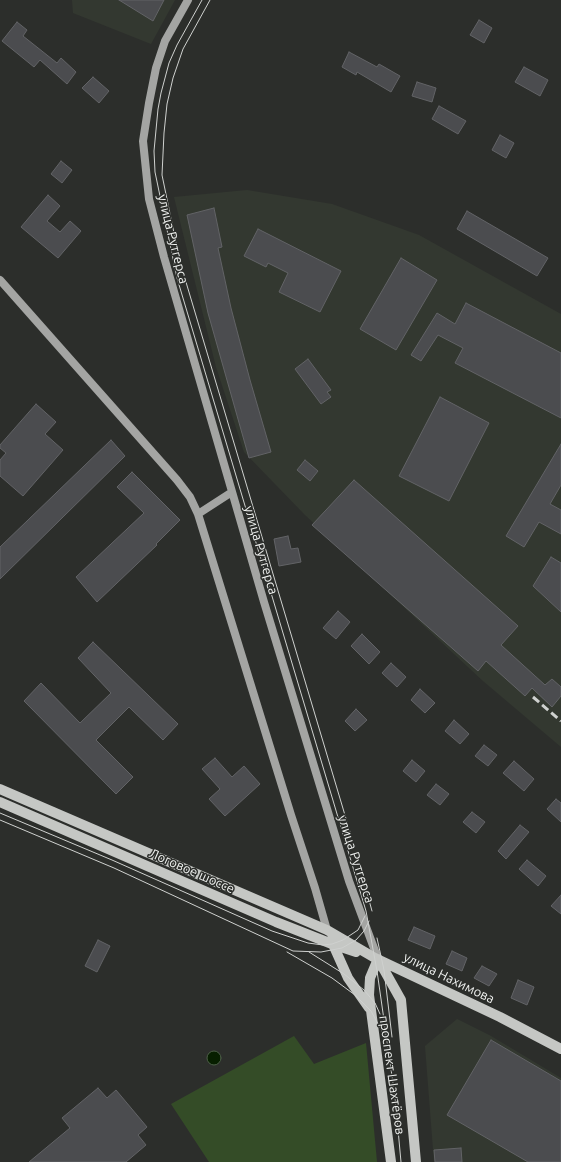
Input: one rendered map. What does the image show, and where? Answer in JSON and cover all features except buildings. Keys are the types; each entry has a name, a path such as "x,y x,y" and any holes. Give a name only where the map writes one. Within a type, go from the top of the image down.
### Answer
{"main road":[{"name":"улица Рутгерса","path":"188,0 165,41 156,68 148,103 143,141 149,199 164,257 264,602 349,881 376,959"},
{"path":"0,280 177,480 190,497 198,514 327,930"},
{"path":"198,514 232,492"},
{"name":"Логовое шоссе","path":"0,789 327,930"},
{"name":"Логовое шоссе","path":"0,802 276,922 332,944 376,959"},
{"name":"улица Нахимова","path":"327,930 376,959 493,1014 561,1049"},
{"name":"проспект Шахтёров","path":"327,930 348,978 371,1011 391,1162"},
{"path":"371,1011 369,995 370,978 376,959"},
{"name":"проспект Шахтёров","path":"376,959 401,1000 416,1162"}],"shaded area":[{"path":"72,0 175,0 151,44 73,13"},
{"path":"247,190 332,204 419,235 561,314 561,747 483,681 305,515 244,452 216,367 174,197"},
{"path":"457,1019 491,1036 561,1078 561,1162 434,1162 425,1046"},
{"path":"294,1036 314,1064 366,1043 377,1162 209,1162 171,1104"},
{"path":"214,1051 219,1053 221,1058 219,1063 214,1065 209,1063 207,1058 209,1053"}],"tram line":[{"path":"202,0 177,45 169,63 158,109 154,151 155,172 177,278 366,911 377,971 395,1097 401,1162"},
{"path":"210,0 183,49 173,78 167,104 162,175 180,262 350,832"},
{"path":"0,813 112,860 272,931 308,943 323,945 332,944 343,940 358,930 365,916"},
{"path":"0,820 114,868 293,951 321,952 342,948 356,940 364,931 369,921"},
{"path":"364,882 372,911"},
{"path":"377,938 384,970 392,1037"},
{"path":"287,952 332,978 355,995 371,1011 384,1035"},
{"path":"309,952 344,974 364,990 375,1003 380,1014"}],"railway":[{"path":"533,697 561,721"}]}
